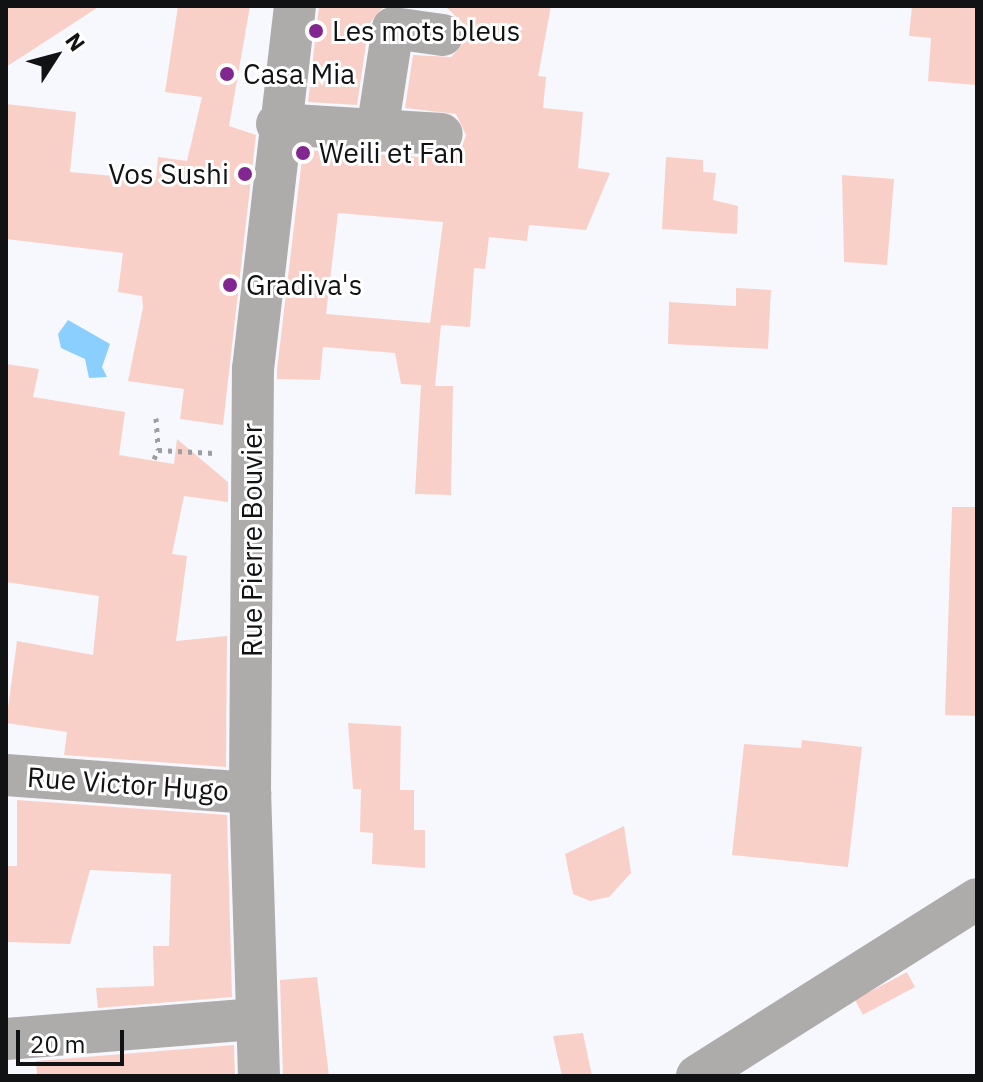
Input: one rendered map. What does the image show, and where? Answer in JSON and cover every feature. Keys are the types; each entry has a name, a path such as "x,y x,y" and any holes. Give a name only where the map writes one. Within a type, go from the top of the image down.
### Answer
{"street":[{"name":"Rue Pierre Bouvier","path":"259,1076 253,1019 250,793 251,455 277,124 295,6"},
{"path":"377,131 393,28 443,35"},
{"path":"277,124 442,134"},
{"name":"Rue Victor Hugo","path":"6,775 250,793"},
{"path":"697,1076 977,899"},
{"path":"6,1039 253,1019"}],"path":[{"path":"154,459 158,450 156,418"},
{"path":"158,450 251,455"}],"water":[{"path":"68,320 110,344 102,367 107,377 89,378 85,359 61,348 58,334"}],"building":[{"path":"6,6 100,6 6,67"},
{"path":"178,6 250,6 229,126 256,135 223,425 180,419 184,389 128,381 143,307 142,296 118,292 123,253 6,239 6,104 76,112 70,172 156,180 158,157 187,161 202,97 165,92"},
{"path":"319,6 384,6 369,24 357,105 308,102"},
{"path":"445,6 551,6 538,76 546,77 543,108 583,112 578,168 610,173 586,230 529,225 527,241 489,237 485,269 474,268 470,327 441,325 435,386 453,386 451,495 415,494 421,385 401,384 395,353 323,347 320,380 277,379 277,370 303,150 441,158 462,147 466,135 456,114 405,108 413,55 451,57 467,39 465,25","holes":["338,213 443,222 430,323 326,314"]},
{"path":"912,6 977,6 977,85 928,81 931,38 909,36"},
{"path":"666,157 703,160 703,172 716,173 713,200 738,206 737,234 662,229"},
{"path":"842,175 894,179 887,265 844,262"},
{"path":"736,288 771,290 768,349 668,344 669,302 736,306"},
{"path":"6,364 39,369 33,397 125,412 119,455 174,464 177,439 228,482 228,502 184,496 172,554 187,556 176,641 227,636 226,767 64,755 67,732 6,723 17,641 93,655 99,596 6,582"},
{"path":"952,507 977,507 977,716 945,715"},
{"path":"348,723 401,726 400,790 414,790 414,830 425,830 425,868 372,864 373,833 360,832 361,789 353,789"},
{"path":"802,740 862,747 848,867 732,855 744,744 801,748"},
{"path":"17,800 227,815 232,997 98,1008 96,988 154,986 153,946 169,946 171,874 90,870 70,944 6,942 6,866 17,866"},
{"path":"624,826 631,873 609,897 590,901 573,894 565,854"},
{"path":"907,972 915,987 863,1015 855,1000"},
{"path":"317,977 329,1076 283,1076 280,980"},
{"path":"583,1033 592,1076 562,1076 553,1036"},
{"path":"234,1045 235,1076 37,1076 36,1061"}],"place":[{"name":"Les mots bleus","path":"316,31"},
{"name":"Casa Mia","path":"227,74"},
{"name":"Weili et Fan","path":"303,153"},
{"name":"Vos Sushi","path":"245,174"},
{"name":"Gradiva's","path":"230,285"}]}
